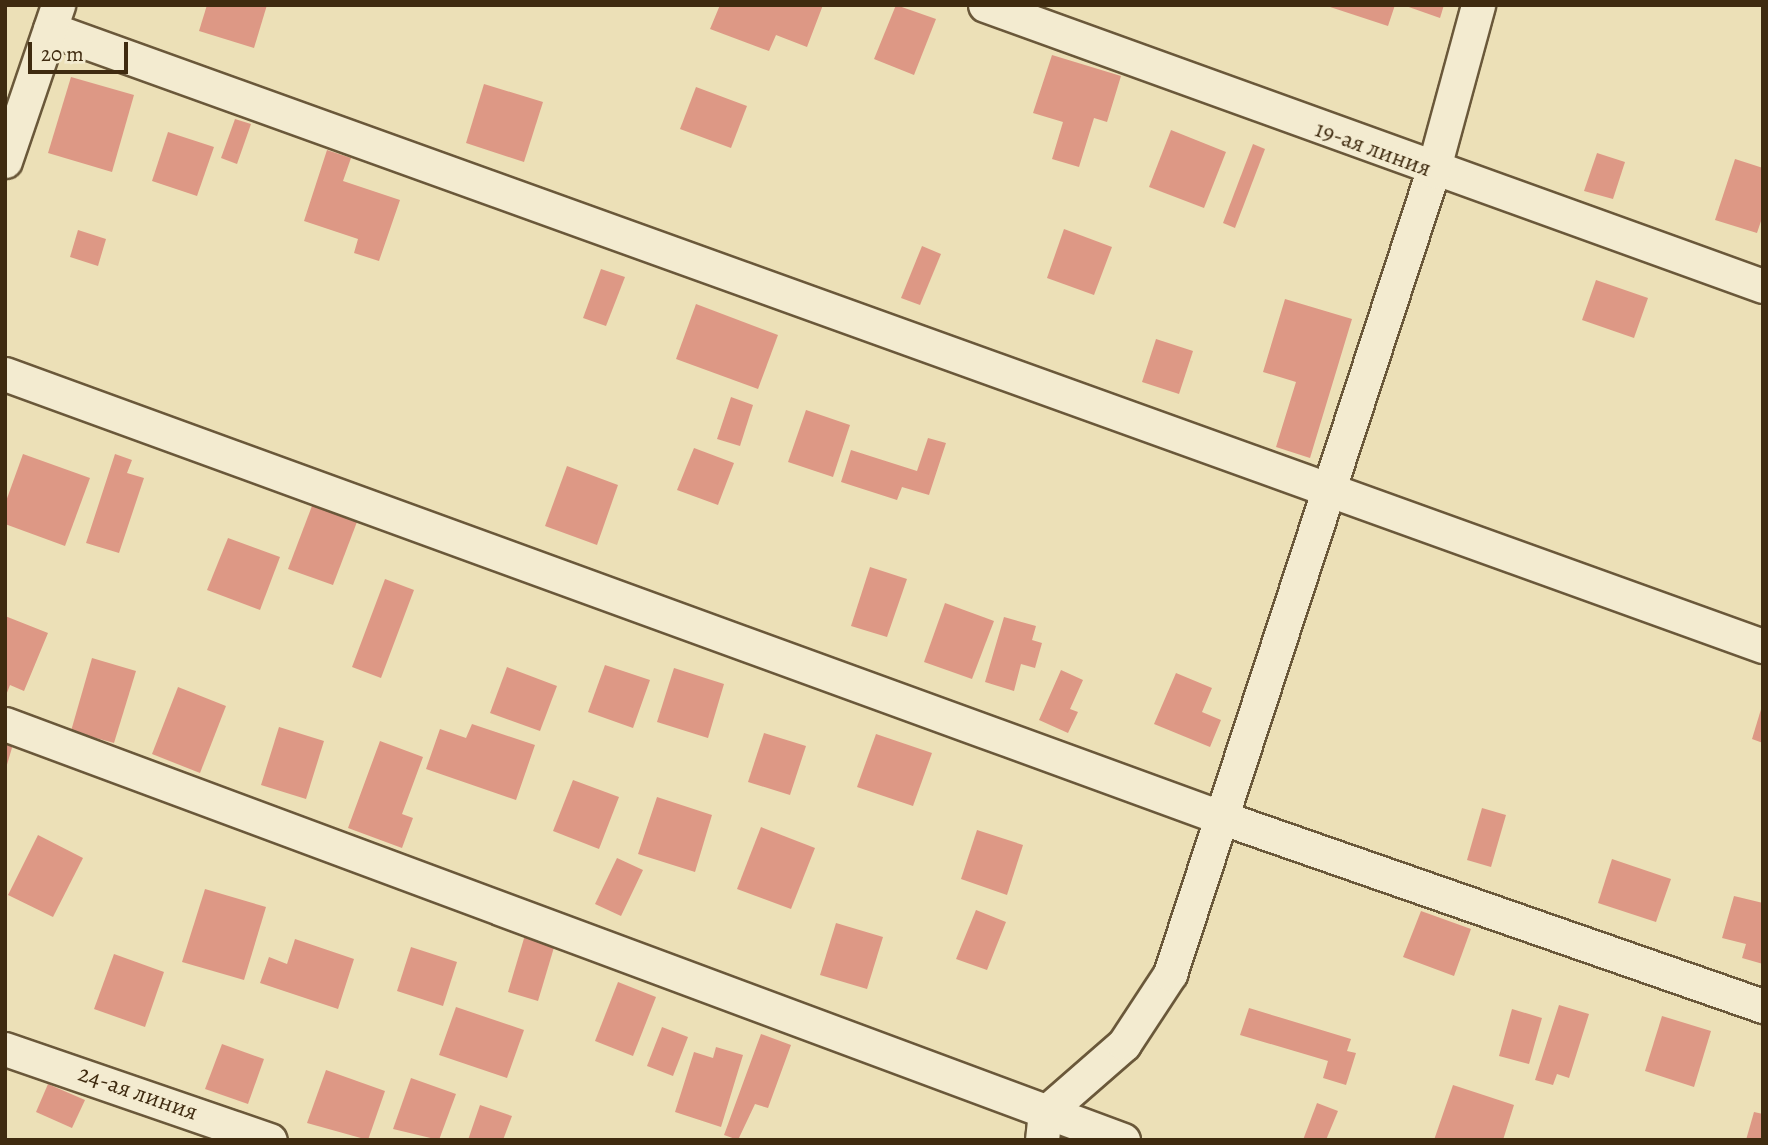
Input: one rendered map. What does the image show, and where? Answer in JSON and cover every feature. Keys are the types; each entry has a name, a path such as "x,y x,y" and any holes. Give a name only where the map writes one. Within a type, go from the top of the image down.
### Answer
{"street":[{"name":"19-ая линия","path":"985,5 1433,172 1763,286"},
{"path":"1044,1126 1124,1044 1170,974 1223,818 1326,488 1433,172 1478,5"},
{"path":"5,161 54,17 1326,488 1763,646"},
{"path":"5,374 1223,818 1763,1006"},
{"path":"5,724 1044,1126 1123,1140"},
{"name":"24-ая линия","path":"5,1049 270,1140"}],"building":[{"path":"207,5 267,5 254,48 199,31"},
{"path":"720,5 823,5 807,47 776,35 769,51 710,29"},
{"path":"896,5 936,19 914,75 874,59"},
{"path":"1324,5 1395,5 1388,26"},
{"path":"1403,5 1444,5 1440,18"},
{"path":"1052,55 1121,76 1107,122 1094,118 1079,167 1052,159 1063,122 1033,113"},
{"path":"71,77 134,95 112,172 48,153"},
{"path":"484,84 543,102 524,162 466,143"},
{"path":"696,87 747,106 731,148 680,129"},
{"path":"235,119 251,124 237,164 221,158"},
{"path":"1171,130 1226,152 1204,208 1149,187"},
{"path":"168,132 214,147 197,196 152,181"},
{"path":"1253,144 1265,149 1235,228 1223,223"},
{"path":"327,150 351,158 343,181 400,200 379,261 354,253 358,239 304,221"},
{"path":"1597,153 1625,162 1613,199 1584,191"},
{"path":"1735,159 1763,168 1763,215 1757,233 1715,220"},
{"path":"1064,229 1112,247 1094,295 1047,278"},
{"path":"78,230 106,239 98,266 70,257"},
{"path":"922,246 941,254 920,305 901,298"},
{"path":"601,269 625,277 606,326 583,318"},
{"path":"1596,280 1648,298 1634,338 1582,320"},
{"path":"1285,299 1352,319 1310,458 1276,447 1296,382 1263,372"},
{"path":"696,304 778,335 758,389 676,359"},
{"path":"1156,339 1193,351 1179,394 1142,382"},
{"path":"731,397 753,405 740,446 717,439"},
{"path":"806,410 850,425 833,477 788,462"},
{"path":"928,438 946,443 929,495 902,487 897,500 841,482 851,450 917,471"},
{"path":"694,448 734,463 718,505 677,490"},
{"path":"23,454 90,478 65,546 5,524 5,504"},
{"path":"115,454 132,460 127,473 144,478 119,553 86,543"},
{"path":"567,466 618,485 597,545 545,526"},
{"path":"315,498 360,514 333,585 288,569"},
{"path":"228,538 280,557 260,610 207,590"},
{"path":"870,567 907,579 887,637 851,626"},
{"path":"385,579 414,590 381,678 352,667"},
{"path":"945,603 994,621 972,679 924,662"},
{"path":"5,616 48,633 24,691 10,685 5,698"},
{"path":"1004,617 1036,626 1032,640 1042,643 1035,668 1021,664 1014,691 985,682"},
{"path":"92,658 136,671 114,743 71,731"},
{"path":"605,665 650,680 633,728 588,712"},
{"path":"507,667 557,686 540,731 490,713"},
{"path":"674,668 724,684 708,738 657,722"},
{"path":"1061,670 1083,680 1070,709 1078,712 1068,733 1039,720"},
{"path":"1176,673 1212,688 1202,712 1221,720 1210,747 1154,724"},
{"path":"178,687 226,706 200,773 152,754"},
{"path":"1763,706 1763,743 1752,739"},
{"path":"472,724 535,745 516,800 426,769 440,729 466,738"},
{"path":"279,727 324,741 306,799 261,785"},
{"path":"764,733 806,746 790,795 748,782"},
{"path":"876,734 932,753 913,806 857,787"},
{"path":"5,738 14,741 6,768 5,768"},
{"path":"380,741 423,757 402,814 413,818 402,848 348,828"},
{"path":"573,780 619,797 599,849 553,831"},
{"path":"657,797 712,815 695,872 638,854"},
{"path":"1482,808 1506,815 1491,867 1467,860"},
{"path":"761,827 815,848 791,909 737,889"},
{"path":"977,830 1023,845 1007,895 961,879"},
{"path":"38,835 83,858 53,917 8,895"},
{"path":"617,858 643,870 621,916 595,904"},
{"path":"1612,859 1671,879 1656,922 1598,903"},
{"path":"205,889 266,907 244,980 182,962"},
{"path":"1734,896 1763,903 1763,964 1742,958 1746,944 1722,938"},
{"path":"976,910 1006,922 987,970 956,959"},
{"path":"1421,911 1471,929 1454,976 1403,957"},
{"path":"836,923 883,937 867,989 820,975"},
{"path":"525,935 555,944 538,1001 508,992"},
{"path":"295,939 354,959 338,1009 260,983 269,957 287,964"},
{"path":"411,947 457,962 443,1006 397,991"},
{"path":"114,954 164,972 145,1027 94,1009"},
{"path":"618,982 656,997 633,1056 595,1041"},
{"path":"1559,1005 1589,1014 1569,1078 1557,1074 1553,1085 1535,1080"},
{"path":"456,1007 524,1030 507,1078 439,1055"},
{"path":"1249,1008 1351,1039 1347,1051 1356,1053 1346,1085 1323,1078 1328,1061 1240,1035"},
{"path":"1512,1009 1542,1018 1529,1064 1499,1056"},
{"path":"1662,1016 1711,1031 1694,1087 1645,1071"},
{"path":"662,1027 688,1037 673,1076 647,1066"},
{"path":"761,1034 791,1045 768,1108 755,1104 738,1140 724,1135"},
{"path":"222,1044 264,1059 248,1104 205,1089"},
{"path":"716,1047 743,1055 721,1127 675,1112 694,1052 713,1058"},
{"path":"326,1070 385,1091 368,1140 307,1123"},
{"path":"411,1078 456,1094 439,1140 393,1129"},
{"path":"48,1084 85,1100 72,1128 36,1112"},
{"path":"1453,1085 1514,1105 1503,1140 1434,1140"},
{"path":"1317,1103 1338,1111 1326,1140 1303,1140"},
{"path":"480,1105 512,1116 503,1140 468,1140"},
{"path":"1754,1112 1763,1114 1763,1140 1746,1140"}]}
